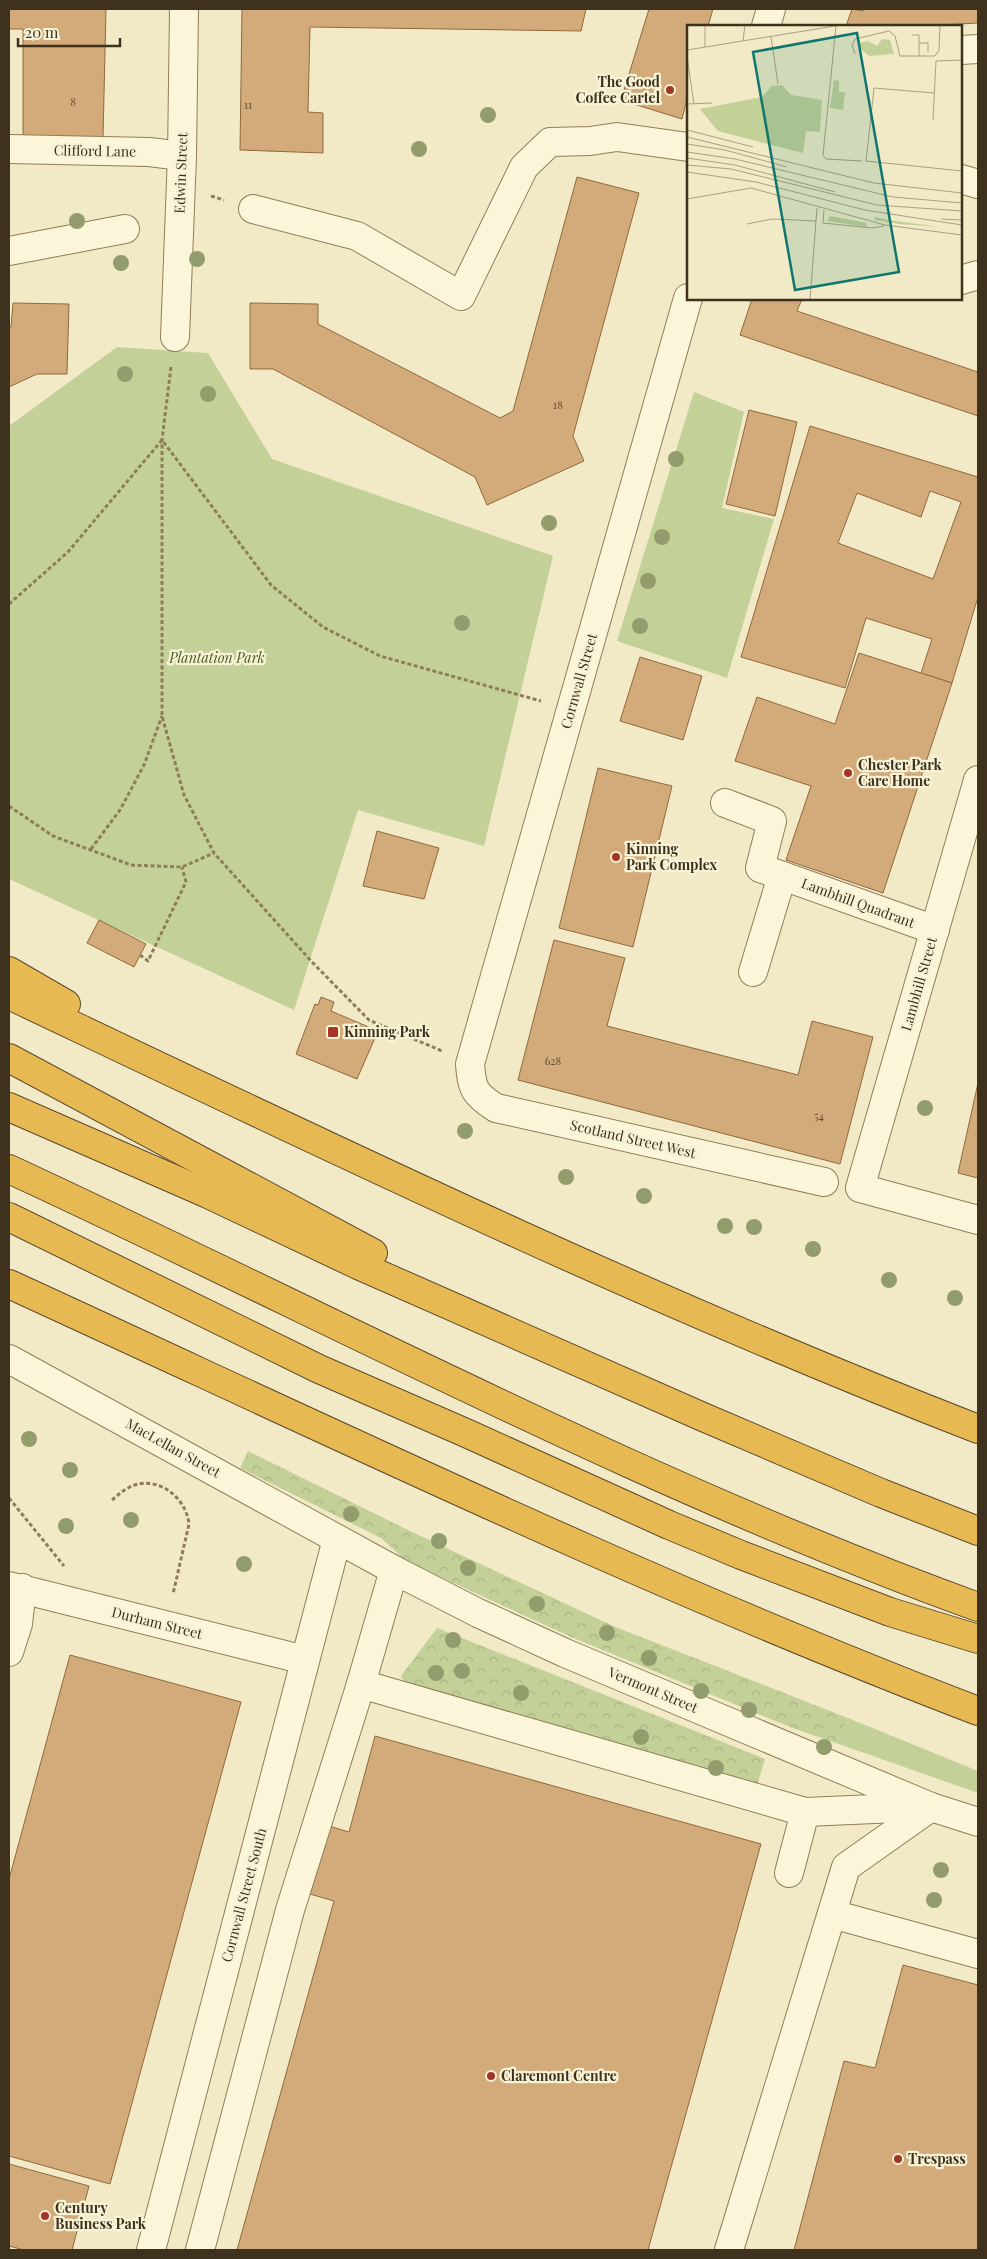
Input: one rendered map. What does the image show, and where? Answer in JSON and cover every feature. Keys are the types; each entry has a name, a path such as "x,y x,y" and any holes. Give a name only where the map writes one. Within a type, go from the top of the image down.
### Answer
{"highway":[{"path":"9,971 266,1118"},
{"path":"9,995 266,1118 759,1341 978,1430"},
{"path":"9,1058 563,1356"},
{"path":"9,1100 82,1138"},
{"path":"9,1106 563,1356 855,1482 978,1531"},
{"path":"9,1170 232,1273 450,1381 583,1442 763,1522 925,1588 978,1607"},
{"path":"9,1217 320,1369 669,1525 740,1555 890,1612 978,1639"},
{"path":"9,1284 338,1436 766,1627 978,1711"}],"street":[{"name":"Edwin Street","path":"175,337 182,156 184,9"},
{"path":"766,25 771,9"},
{"path":"962,50 978,49"},
{"path":"253,209 357,236 461,296 524,167 550,142 590,141 617,137 687,147"},
{"name":"Clifford Lane","path":"9,149 149,152 182,156"},
{"path":"962,179 978,184"},
{"path":"9,250 125,229"},
{"path":"962,280 978,275"},
{"name":"Cornwall Street","path":"470,1064 687,300"},
{"name":"Lambhill Street","path":"978,780 973,818 935,930 860,1188 978,1220"},
{"name":"Lambhill Quadrant","path":"725,803 772,820 760,868 935,930"},
{"path":"753,972 782,876"},
{"name":"Scotland Street West","path":"470,1064 471,1084 479,1097 496,1108 824,1182"},
{"name":"MacLellan Street","path":"9,1359 337,1539"},
{"name":"Vermont Street","path":"337,1539 478,1613 565,1653 931,1807 978,1822"},
{"name":"Cornwall Street South","path":"151,2250 337,1539"},
{"path":"200,2250 290,1910 361,1684 394,1570"},
{"path":"9,1652 18,1624 16,1587"},
{"name":"Durham Street","path":"16,1587 306,1660"},
{"path":"361,1684 805,1812 931,1807"},
{"path":"729,2250 846,1867 931,1807"},
{"path":"790,1873 805,1812"},
{"path":"832,1914 978,1954"}],"path":[{"path":"181,186 253,209"},
{"path":"175,337 162,440 162,716 184,795 214,853 312,962 369,1020 470,1064"},
{"path":"162,440 271,585 323,627 380,656 571,710"},
{"path":"9,604 68,552 114,494 162,440"},
{"path":"90,849 120,810 144,766 162,716"},
{"path":"9,806 53,836 131,865 182,867 214,853"},
{"path":"140,956 148,961 186,882 182,867"},
{"path":"112,1500 128,1488 139,1484 157,1484 170,1490 182,1502 188,1513 189,1524 165,1625"},
{"path":"9,1498 69,1572"}],"green space":[{"name":"Plantation Park","path":"117,347 208,353 272,459 553,556 484,846 358,810 294,1010 9,879 9,426"},
{"path":"694,392 744,412 722,508 774,519 727,678 617,641"},
{"path":"248,1451 408,1530 613,1626 848,1718 836,1743 795,1729 571,1637 406,1561 381,1538 240,1468"},
{"path":"437,1628 765,1759 755,1792 412,1692 401,1676"},
{"path":"848,1718 978,1771 978,1793 836,1743"}],"building":[{"path":"9,9 106,9 103,138 23,137 23,29 9,29"},
{"path":"242,9 586,9 581,31 310,27 308,112 323,113 323,153 240,150"},
{"path":"649,9 713,9 708,25 687,25 687,99 682,119 621,100"},
{"path":"852,9 863,11 864,9 978,9 978,23 846,25"},
{"path":"577,177 639,193 573,436 584,461 487,505 475,477 273,369 250,369 250,303 318,304 318,324 500,418 513,411"},
{"path":"752,300 802,300 797,311 978,372 978,416 740,335"},
{"path":"13,303 69,304 67,374 37,374 9,387 9,328 11,327"},
{"path":"749,410 797,422 775,516 726,504"},
{"path":"810,426 978,477 978,597 952,683 921,673 932,639 866,618 845,688 741,657","holes":["930,491 961,502 933,579 838,543 857,493 921,517"]},
{"name":"Chester Park Care Home","path":"859,653 952,683 883,893 786,860 811,786 735,761 757,697 835,724"},
{"path":"640,657 702,676 683,740 620,721"},
{"name":"Kinning Park Complex","path":"598,768 672,786 633,947 559,928"},
{"path":"377,831 439,848 424,899 363,886"},
{"path":"99,920 146,944 134,967 87,943"},
{"path":"554,940 625,958 607,1026 798,1075 812,1021 873,1037 840,1164 518,1080"},
{"path":"321,997 334,1002 331,1011 378,1031 357,1079 296,1054 315,1004 318,1005"},
{"path":"978,1083 978,1178 958,1173"},
{"path":"70,1655 241,1702 110,2184 9,2156 9,1879"},
{"name":"Claremont Centre","path":"375,1736 761,1844 648,2250 237,2250 334,1901 310,1894 329,1826 349,1832"},
{"name":"Trespass","path":"903,1965 978,1985 978,2250 794,2250 844,2061 875,2068"},
{"name":"Century Business Park","path":"9,2164 89,2186 72,2250 24,2250 9,2246"}],"place":[{"name":"The Good Coffee Cartel","path":"670,90"},
{"name":"Chester Park Care Home","path":"848,773"},
{"name":"Kinning Park Complex","path":"616,857"},
{"name":"Kinning Park","path":"333,1032"},
{"name":"Claremont Centre","path":"491,2076"},
{"name":"Trespass","path":"898,2159"},
{"name":"Century Business Park","path":"45,2216"}]}
